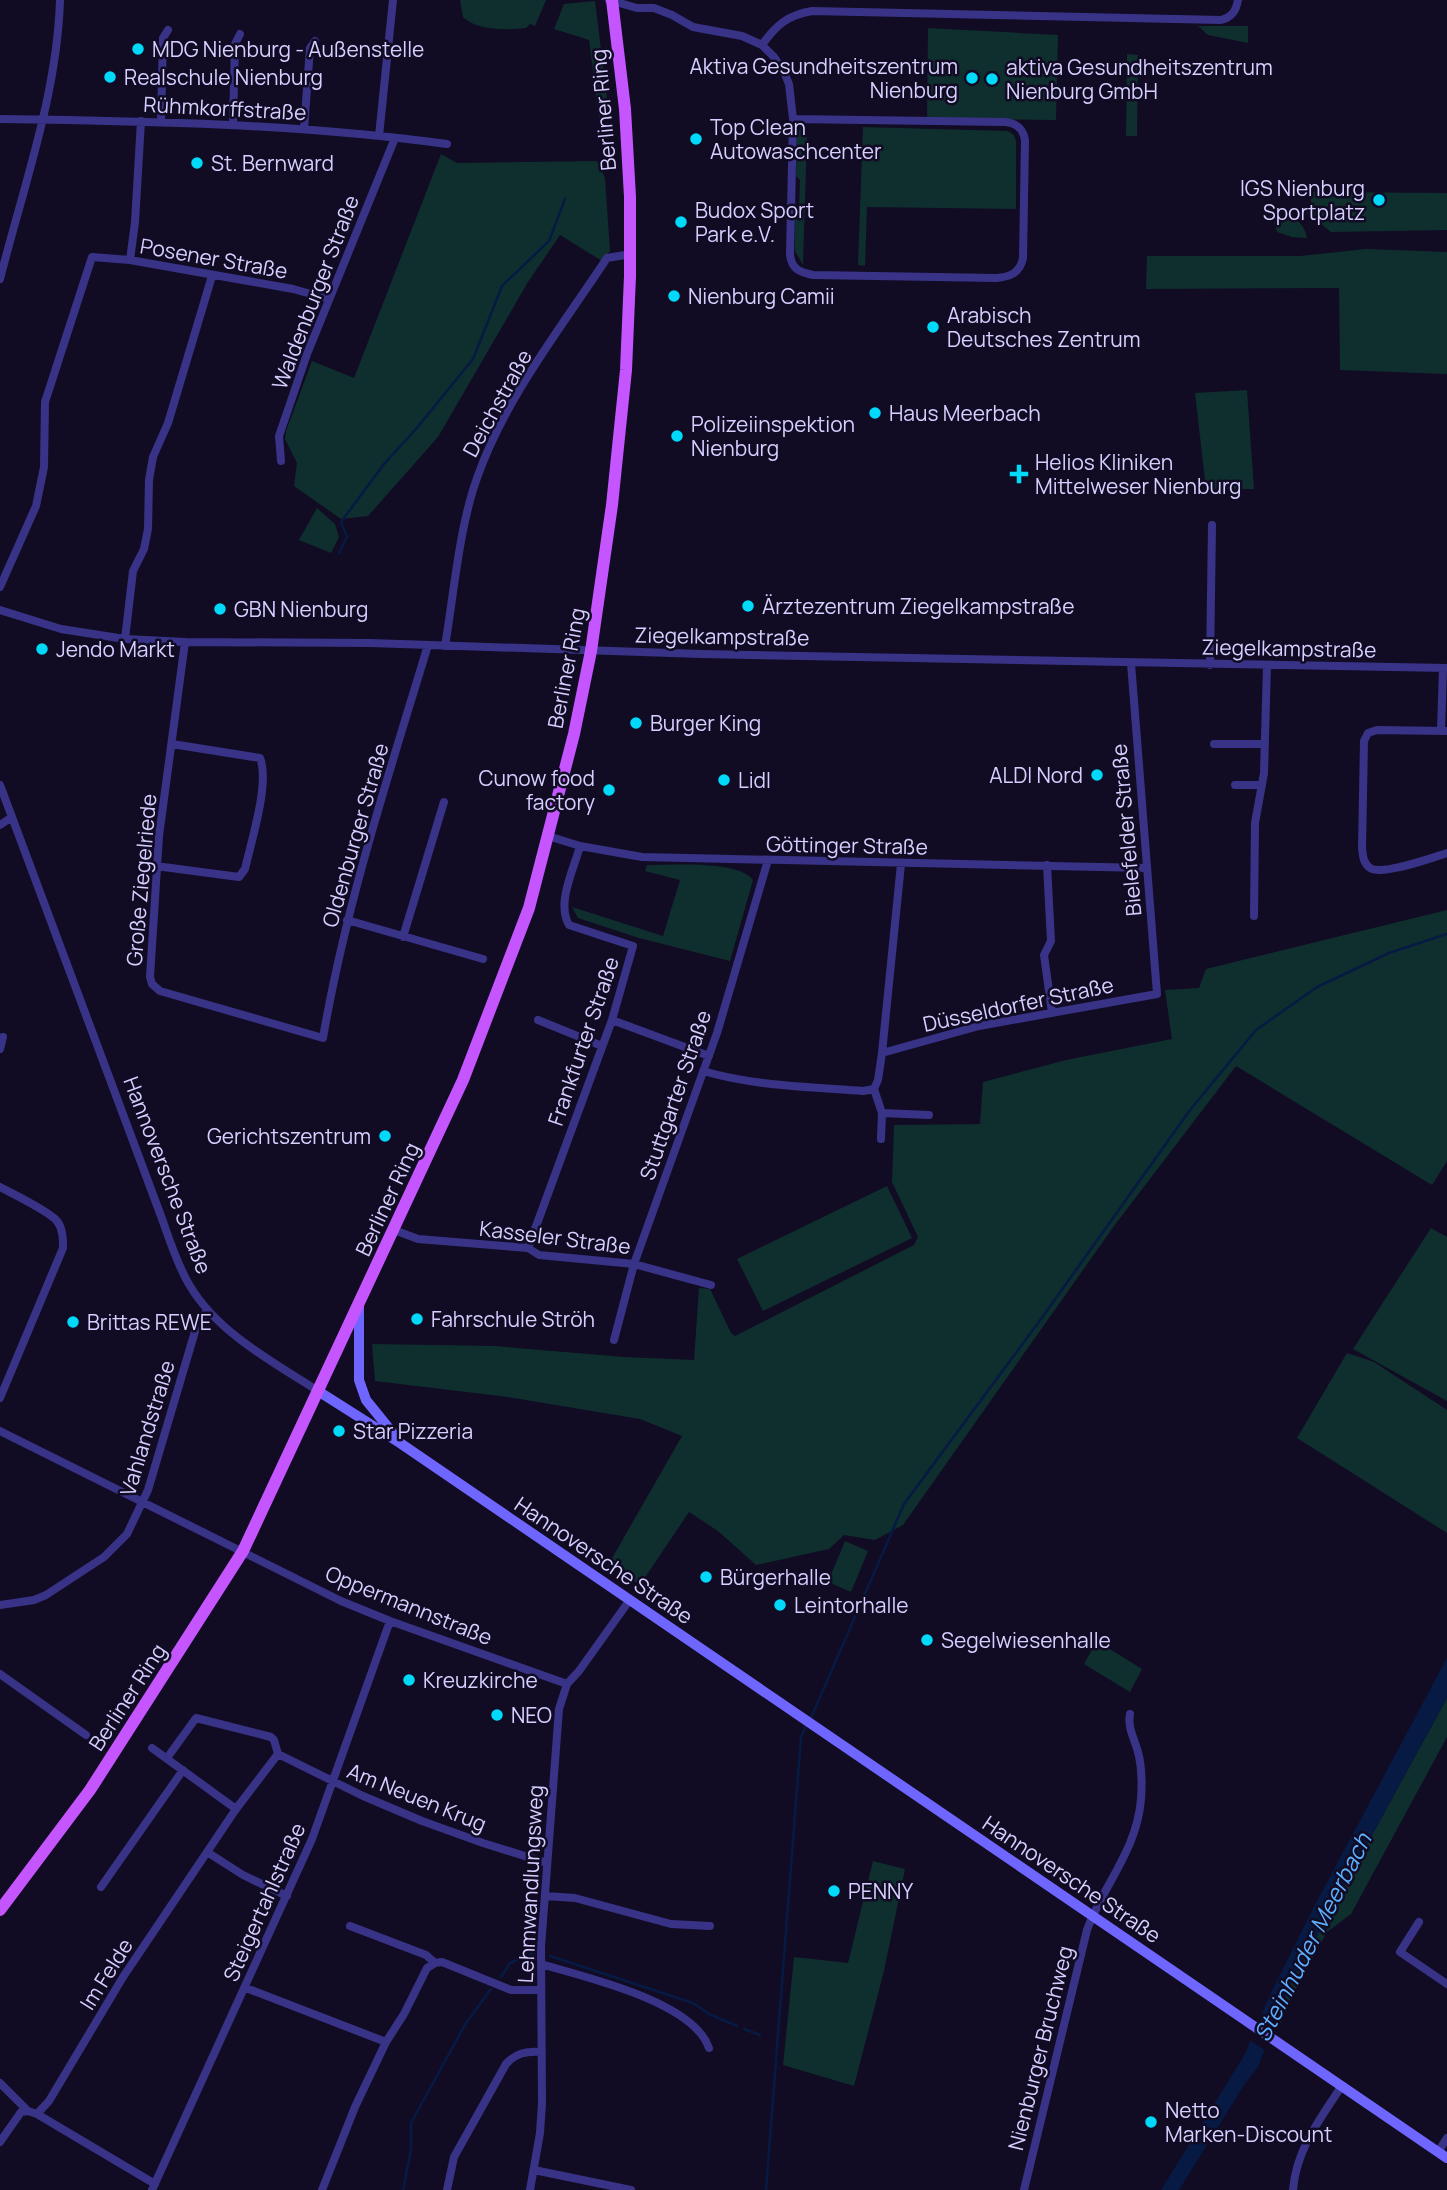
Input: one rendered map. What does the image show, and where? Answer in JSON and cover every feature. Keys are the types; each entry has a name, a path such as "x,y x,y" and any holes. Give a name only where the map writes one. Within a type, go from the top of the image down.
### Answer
{"main road":[{"name":"Berliner Ring","path":"0,1910 90,1790 243,1550 466,1073 529,908 574,734 591,651 612,505 626,370 631,254 630,197 625,109 611,0"}],"street":[{"path":"0,279 41,119 55,52 60,0"},
{"path":"379,136 393,0"},
{"path":"611,0 637,8 653,8 693,27 742,36 762,44 784,72 789,83 793,119 790,255 791,262 798,271 813,275 996,278 1012,275 1021,266 1026,140 1023,131 1015,124 793,119"},
{"path":"762,44 782,21 794,14 812,11 1221,20 1234,13 1238,0"},
{"path":"161,122 163,38 169,30"},
{"path":"233,124 235,44 240,34"},
{"path":"304,129 310,48 315,41"},
{"name":"Rühmkorffstraße","path":"0,118 233,124 447,144"},
{"path":"131,260 141,121"},
{"name":"Waldenburger Straße","path":"281,461 279,436 307,354 395,138"},
{"name":"Deichstraße","path":"445,646 467,516 476,479 491,441 519,392 607,258 631,254"},
{"name":"Posener Straße","path":"0,587 36,506 44,467 46,402 92,257 131,260 293,289 330,299"},
{"path":"125,639 133,571 144,550 148,529 149,480 153,457 168,423 212,276"},
{"path":"1210,665 1212,525"},
{"name":"Ziegelkampstraße","path":"0,610 61,629 125,639 185,642 302,642 591,651 1445,668"},
{"name":"Große Ziegelriede","path":"185,642 156,866 150,977 157,989 323,1038"},
{"name":"Oldenburger Straße","path":"323,1038 334,975 348,920 428,645"},
{"name":"Bielefelder Straße","path":"1131,663 1157,994"},
{"path":"1254,916 1255,823 1265,744 1267,665"},
{"path":"1445,668 1444,731 1377,730 1368,733 1364,741 1362,848 1363,859 1368,867 1379,872 1447,853"},
{"path":"156,866 239,877 245,869 260,798 263,764 260,758 255,755 172,744"},
{"path":"1214,744 1265,744"},
{"name":"Hannoversche Straße","path":"0,785 172,1245 189,1285 207,1310 250,1345 400,1443 1442,2155"},
{"path":"1235,785 1261,786"},
{"path":"403,937 444,802"},
{"path":"0,825 12,817"},
{"name":"Göttinger Straße","path":"548,835 580,846 642,857 1147,868"},
{"name":"Frankfurter Straße","path":"528,1248 612,1020 633,946 569,925 564,917 565,898 580,846"},
{"name":"Stuttgarter Straße","path":"614,1340 634,1264 709,1056 768,860"},
{"path":"881,1139 883,1113 874,1089 882,1053 901,864"},
{"path":"1047,866 1051,942 1044,955 1052,1013"},
{"path":"348,920 483,959"},
{"name":"Düsseldorfer Straße","path":"882,1053 979,1026 1157,994"},
{"path":"538,1020 602,1046"},
{"path":"612,1020 709,1056"},
{"path":"0,1049 3,1037"},
{"path":"703,1071 722,1077 772,1083 863,1091 874,1089"},
{"path":"883,1113 929,1115"},
{"path":"0,1187 58,1222 63,1235 63,1248 0,1398"},
{"name":"Kasseler Straße","path":"394,1230 418,1239 528,1248 539,1255 634,1264 711,1285"},
{"name":"Berliner Ring","path":"359,1304 359,1380 366,1400 400,1443"},
{"name":"Vahlandstraße","path":"0,1605 39,1599 104,1557 127,1534 143,1501 196,1328 207,1310"},
{"name":"Oppermannstraße","path":"0,1431 341,1601 566,1684"},
{"name":"Lehmwandlungsweg","path":"530,2190 540,2133 541,1964 559,1709 566,1684 579,1671 629,1601"},
{"name":"Steigertahlstraße","path":"153,2187 287,1896 333,1781 390,1621"},
{"path":"0,1674 86,1735"},
{"name":"Nienburger Bruchweg","path":"1024,2190 1085,1935 1097,1903 1124,1859 1139,1817 1141,1769 1129,1727 1130,1714"},
{"name":"Am Neuen Krug","path":"167,1758 196,1718 271,1737 278,1754 333,1781 422,1821 548,1863"},
{"path":"152,1748 236,1809 278,1754"},
{"path":"100,1887 183,1770"},
{"name":"Im Felde","path":"37,2114 49,2101 123,1977 236,1809"},
{"path":"206,1852 243,1875 287,1896"},
{"path":"545,1896 575,1898 671,1924 710,1926"},
{"path":"1419,1922 1400,1952 1447,1984"},
{"path":"350,1926 426,1955 435,1963"},
{"path":"322,2190 355,2107 386,2042 404,2014 427,1968 442,1962 511,1990 541,1990"},
{"path":"541,1964 624,1990 670,2008 706,2039 709,2048"},
{"path":"246,1988 386,2042"},
{"path":"447,2190 454,2157 506,2064 513,2056 541,2052"},
{"path":"0,2083 28,2111 37,2114 153,2187"},
{"path":"1293,2190 1300,2156 1341,2087"},
{"path":"0,2142 21,2112 28,2111"},
{"path":"1442,2155 1447,2138"},
{"path":"534,2170 631,2190"}],"green space":[{"path":"460,0 546,0 535,26 530,24 526,28 493,29 476,25 463,17"},
{"path":"595,1 607,98 600,125 589,40 554,29 564,4"},
{"path":"1198,26 1248,26 1248,43 1208,35"},
{"name":"aktiva Gesundheitszentrum Nienburg GmbH","path":"928,28 1058,35 1056,120 927,118"},
{"path":"1127,54 1138,55 1137,136 1126,136"},
{"path":"803,124 807,133 803,265 795,251 795,213 799,209 800,180 796,176 797,141"},
{"path":"863,127 1008,131 1014,135 1016,141 1016,209 867,207 865,266 858,265"},
{"path":"441,154 457,163 597,161 605,178 610,251 602,261 560,235 528,282 438,437 368,516 341,519 294,486 297,463 285,439 286,431 312,361 354,378"},
{"path":"1311,192 1447,193 1447,230 1331,232 1301,208 1311,207"},
{"path":"1283,216 1299,223 1307,238 1277,232 1274,222"},
{"path":"1366,249 1447,252 1447,374 1340,370 1339,288 1146,289 1147,256 1300,256"},
{"path":"1247,390 1254,489 1206,489 1195,393"},
{"path":"317,508 335,524 339,537 331,553 299,540"},
{"path":"647,865 720,866 734,869 753,880 730,961 639,938 578,918 572,907 663,936 680,880 645,871"},
{"path":"1447,910 1447,1161 1432,1185 1236,1066 1114,1226 903,1525 875,1540 844,1535 829,1549 756,1565 718,1531 689,1512 640,1585 619,1570 607,1567 682,1436 640,1419 508,1397 375,1381 372,1344 494,1346 694,1360 699,1288 710,1289 731,1333 735,1336 914,1245 918,1237 892,1182 894,1125 980,1124 983,1082 1066,1060 1172,1039 1165,990 1199,988 1206,969"},
{"path":"887,1186 912,1238 763,1311 737,1259"},
{"path":"1431,1228 1447,1237 1447,1401 1353,1349"},
{"path":"1347,1353 1374,1362 1447,1410 1447,1533 1297,1438"},
{"path":"845,1541 868,1551 851,1592 828,1582"},
{"path":"1097,1641 1142,1669 1130,1692 1084,1664"},
{"path":"1447,1698 1447,1737 1351,1914 1327,1932 1292,1996 1278,2029 1274,2026 1290,1985"},
{"path":"873,1861 905,1869 884,1971 854,2086 783,2065 794,1957 848,1963"}],"water":[{"name":"Steinhuder Meerbach","path":"1447,1658 1447,1698 1290,1985 1258,2067 1179,2190 1161,2190 1245,2054 1268,1999 1318,1899"}],"pier":[{"path":"1258,2015 1277,2028 1268,2052 1248,2039"}],"waterway":[{"path":"339,553 347,537 341,522 384,464 473,359 502,286 549,241 565,199"},
{"path":"811,1718 904,1504 1041,1319 1190,1110 1256,1030 1317,987 1389,953 1447,934"},
{"path":"766,2190 801,1737 807,1724"},
{"path":"501,1977 510,1963 533,1953"},
{"path":"550,1956 693,2003 709,2014 737,2026"},
{"path":"403,2190 411,2149 411,2123 466,2023 491,1989"},
{"path":"744,2029 760,2035"}],"place":[{"name":"MDG Nienburg - Außenstelle","path":"138,49"},
{"name":"Realschule Nienburg","path":"110,77"},
{"name":"Aktiva Gesundheitszentrum Nienburg","path":"972,78"},
{"name":"aktiva Gesundheitszentrum Nienburg GmbH","path":"992,79"},
{"name":"Top Clean Autowaschcenter","path":"696,139"},
{"name":"St. Bernward","path":"197,163"},
{"name":"IGS Nienburg Sportplatz","path":"1379,200"},
{"name":"Budox Sport Park e.V.","path":"681,222"},
{"name":"Nienburg Camii","path":"674,296"},
{"name":"Arabisch Deutsches Zentrum","path":"933,327"},
{"name":"Haus Meerbach","path":"875,413"},
{"name":"Polizeiinspektion Nienburg","path":"677,436"},
{"name":"Helios Kliniken Mittelweser Nienburg","path":"1019,474"},
{"name":"Ärztezentrum Ziegelkampstraße","path":"748,606"},
{"name":"GBN Nienburg","path":"220,609"},
{"name":"Jendo Markt","path":"42,649"},
{"name":"Burger King","path":"636,723"},
{"name":"ALDI Nord","path":"1097,775"},
{"name":"Lidl","path":"724,780"},
{"name":"Cunow food factory","path":"609,790"},
{"name":"Gerichtszentrum","path":"385,1136"},
{"name":"Fahrschule Ströh","path":"417,1319"},
{"name":"Brittas REWE","path":"73,1322"},
{"name":"Star Pizzeria","path":"339,1431"},
{"name":"Bürgerhalle","path":"706,1577"},
{"name":"Leintorhalle","path":"780,1605"},
{"name":"Segelwiesenhalle","path":"927,1640"},
{"name":"Kreuzkirche","path":"409,1680"},
{"name":"NEO","path":"497,1715"},
{"name":"PENNY","path":"834,1891"},
{"name":"Netto Marken-Discount","path":"1151,2122"}]}
